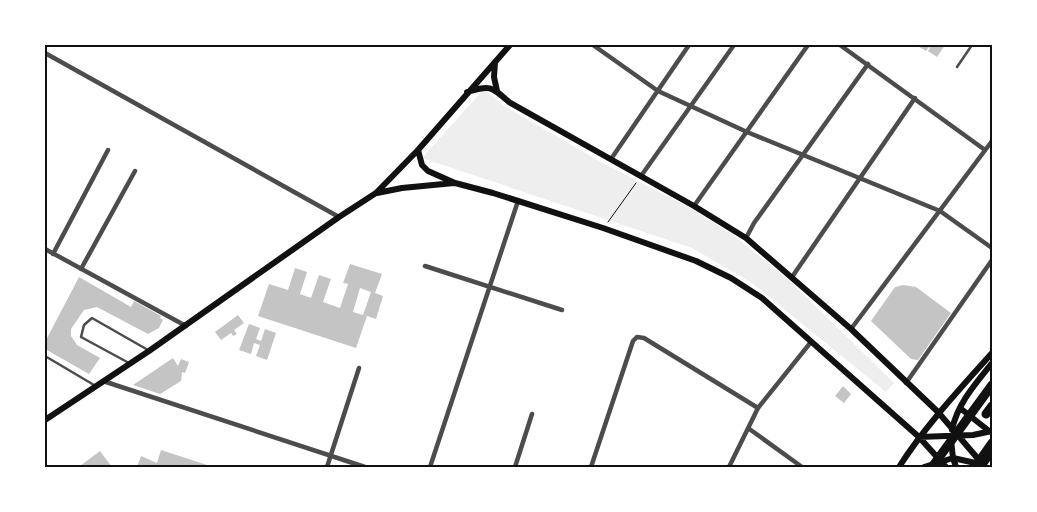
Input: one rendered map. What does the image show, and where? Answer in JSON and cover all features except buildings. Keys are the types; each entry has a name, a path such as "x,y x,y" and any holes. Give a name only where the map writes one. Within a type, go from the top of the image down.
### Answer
{"highway":[{"path":"932,467 992,385"},
{"path":"986,414 992,406"},
{"path":"981,467 992,443"}],"main road":[{"path":"45,420 186,326 339,217 376,193 418,150 510,45"},
{"path":"495,62 494,77 497,91"},
{"path":"467,92 484,87 497,91 510,102 611,158 746,238 851,329 938,412 952,427 981,467"},
{"path":"418,150 422,165 428,171 455,183 603,228 696,261 731,278 762,298 919,437 943,464"},
{"path":"376,193 402,188 455,183"},
{"path":"899,467 938,412 992,353"},
{"path":"956,467 952,458 952,427 967,395 992,363"},
{"path":"960,408 991,431"},
{"path":"919,437 959,436 991,431"},
{"path":"981,467 992,453"},
{"path":"952,458 981,467"},
{"path":"924,467 943,464 952,458"}],"street":[{"path":"593,45 658,91 746,132 940,211 992,248"},
{"path":"611,158 689,45"},
{"path":"641,176 734,45"},
{"path":"694,206 808,45"},
{"path":"840,45 985,150"},
{"path":"45,53 339,217"},
{"path":"746,238 754,223 868,64"},
{"path":"792,277 915,98"},
{"path":"851,329 992,141"},
{"path":"53,254 108,150"},
{"path":"81,269 135,171"},
{"path":"430,467 518,201"},
{"path":"45,249 186,326"},
{"path":"906,383 992,260"},
{"path":"424,266 562,310"},
{"path":"591,467 633,341 637,337 644,338 758,408"},
{"path":"729,467 758,408 811,342"},
{"path":"327,467 359,368"},
{"path":"103,381 365,467"},
{"path":"515,467 532,414"},
{"path":"748,428 802,467"}],"lane":[{"path":"957,67 972,45"},
{"path":"130,364 81,337 84,325 92,318 149,351"},
{"path":"45,356 96,386"}],"path":[{"path":"603,228 641,176"}],"shaded area":[{"path":"484,89 504,106 601,162 690,208 733,235 789,280 894,383 886,392 752,283 692,248 422,158"}]}
